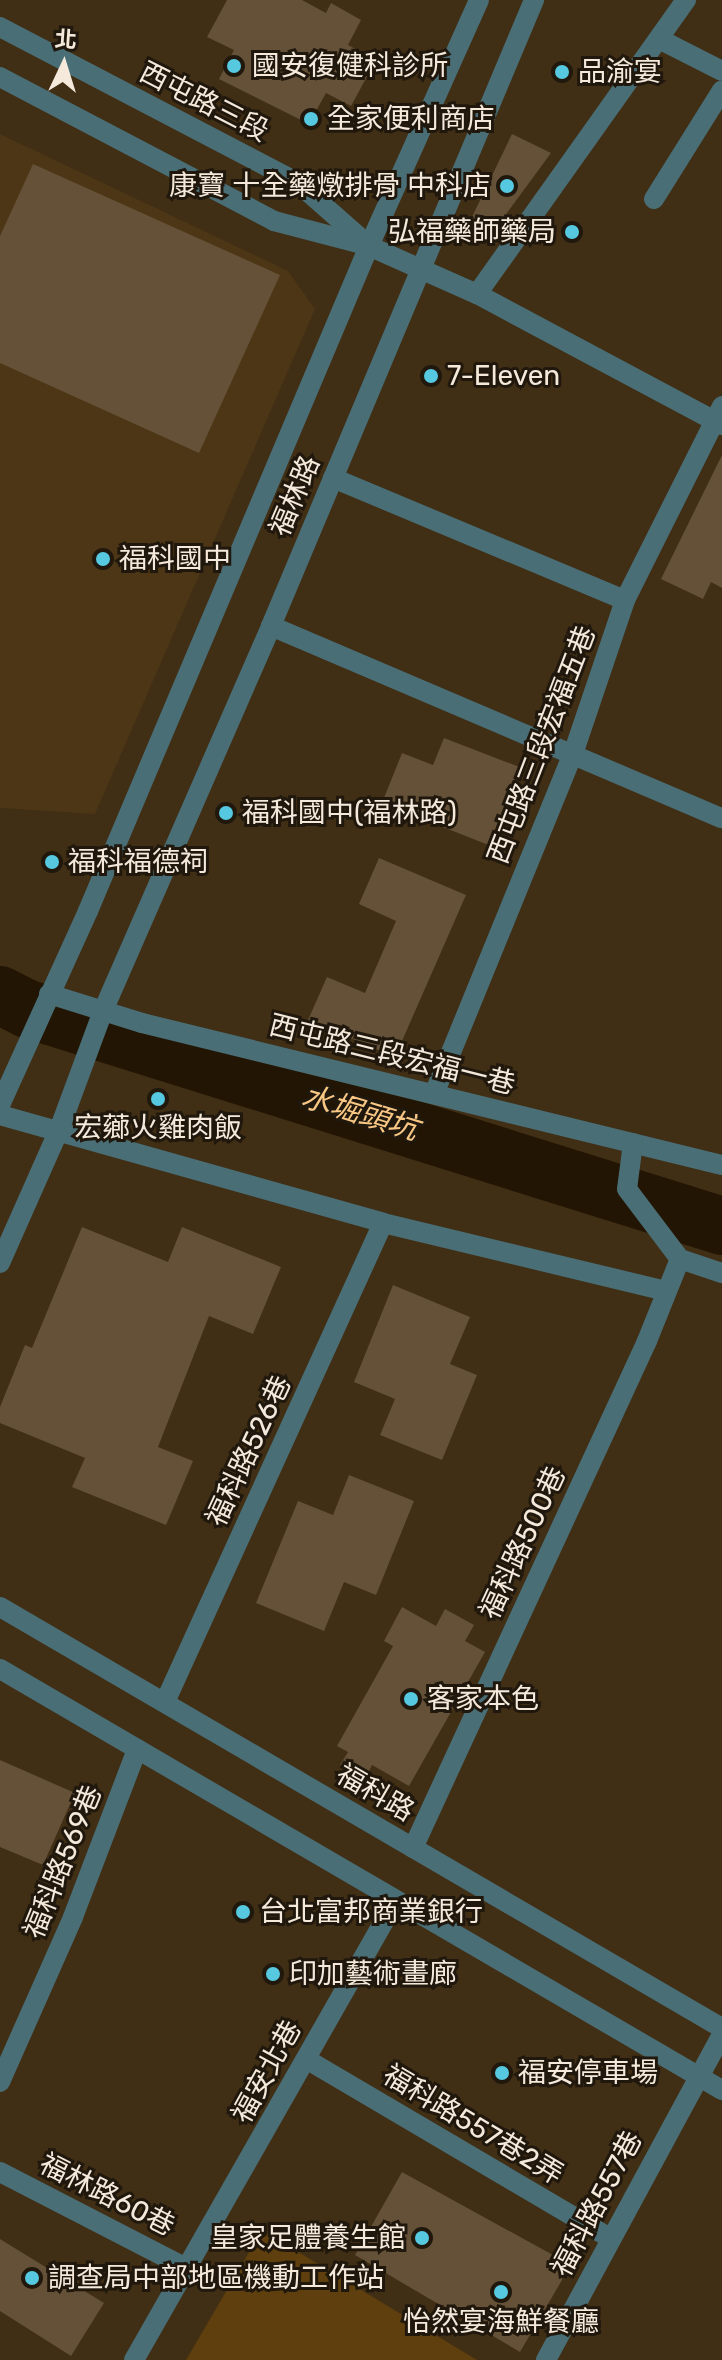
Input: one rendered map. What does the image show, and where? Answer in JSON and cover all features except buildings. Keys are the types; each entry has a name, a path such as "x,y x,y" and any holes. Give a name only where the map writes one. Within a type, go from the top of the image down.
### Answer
{"street":[{"name":"福林路","path":"0,1105 88,911 369,246 479,0"},
{"name":"福林路","path":"59,1130 103,1011 271,626 534,0"},
{"path":"477,294 661,40 686,0"},
{"name":"西屯路三段","path":"0,27 298,183 369,246"},
{"path":"661,40 722,71"},
{"name":"西屯路三段","path":"0,77 274,221 369,246 419,271 477,294 719,417"},
{"path":"654,199 722,90"},
{"name":"西屯路三段宏福五巷","path":"434,1094 573,754 625,600 719,417"},
{"path":"333,478 625,600"},
{"path":"271,626 722,818"},
{"name":"西屯路三段宏福一巷","path":"49,994 103,1011 722,1165"},
{"path":"0,1115 383,1223 666,1291"},
{"path":"0,1263 59,1130"},
{"path":"633,1143 627,1189 680,1259 722,1273"},
{"name":"福科路526巷","path":"165,1702 383,1223"},
{"name":"福科路500巷","path":"413,1848 640,1356 680,1259"},
{"name":"福科路","path":"0,1607 722,2028"},
{"path":"0,1669 722,2090"},
{"name":"福科路569巷","path":"0,2082 73,1917 137,1749"},
{"name":"福安北巷","path":"134,2360 395,1902"},
{"name":"福科路557巷","path":"546,2360 697,2075 722,2035"},
{"name":"福科路557巷2弄","path":"306,2059 610,2238"},
{"name":"福林路60巷","path":"0,2172 188,2269"}],"shaded area":[{"name":"福科國中","path":"0,134 288,271 315,309 95,814 0,808"},
{"path":"262,2230 477,2360 186,2360"}],"waterway":[{"name":"水堀頭坑","path":"0,995 28,1009 722,1226"}],"place":[{"name":"國安復健科診所","path":"234,66"},
{"name":"品渝宴","path":"562,72"},
{"name":"全家便利商店","path":"311,119"},
{"name":"康寶 十全藥燉排骨 中科店","path":"507,186"},
{"name":"弘福藥師藥局","path":"572,232"},
{"name":"7-Eleven","path":"431,376"},
{"name":"福科國中","path":"103,559"},
{"name":"福科國中(福林路)","path":"226,813"},
{"name":"福科福德祠","path":"52,862"},
{"name":"宏薌火雞肉飯","path":"158,1099"},
{"name":"客家本色","path":"411,1699"},
{"name":"台北富邦商業銀行","path":"243,1912"},
{"name":"印加藝術畫廊","path":"273,1974"},
{"name":"福安停車場","path":"502,2073"},
{"name":"皇家足體養生館","path":"422,2238"},
{"name":"調查局中部地區機動工作站","path":"32,2278"},
{"name":"怡然宴海鮮餐廳","path":"501,2292"}]}
